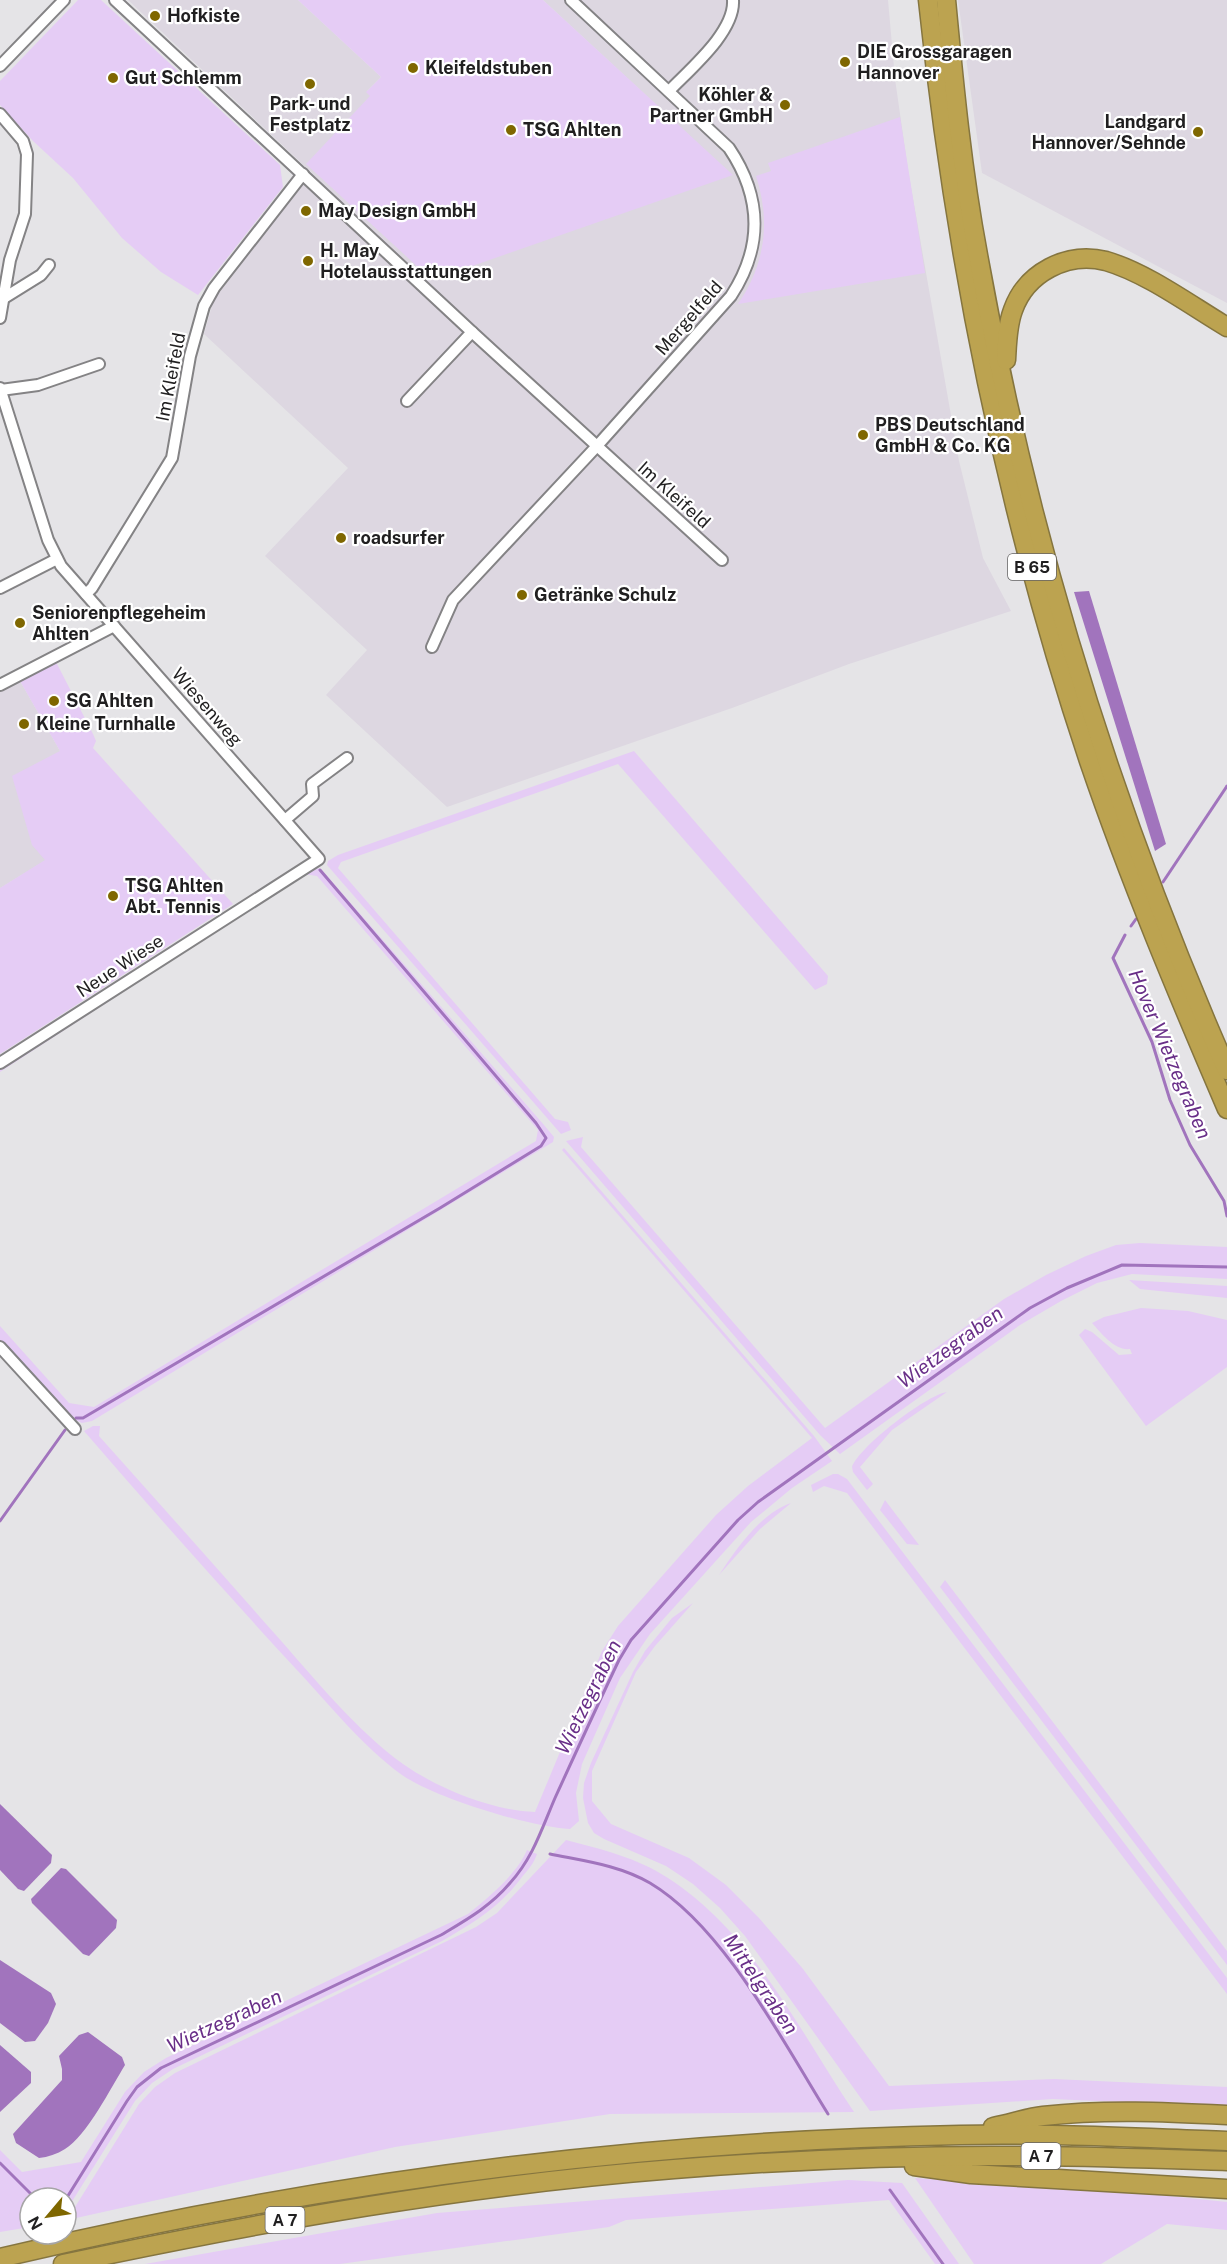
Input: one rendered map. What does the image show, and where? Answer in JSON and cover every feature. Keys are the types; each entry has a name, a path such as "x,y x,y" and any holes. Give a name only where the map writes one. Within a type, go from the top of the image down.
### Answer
{"highway":[{"name":"B 65","path":"928,0 961,247 984,366 1017,513 1053,645 1090,764 1175,990 1227,1109"},
{"name":"B 65","path":"946,0 957,118 978,255 1032,512 1062,622 1107,762 1151,885 1227,1070"},
{"path":"1005,386 1008,334 1012,312 1019,296 1029,282 1046,269 1064,262 1080,259 1104,261 1137,273 1227,327"},
{"path":"963,2135 1041,2116 1163,2112 1227,2115"},
{"name":"A 7","path":"0,2258 191,2217 365,2187 473,2170 674,2148 870,2137 963,2135 1227,2141"},
{"name":"A 7","path":"63,2264 171,2241 314,2215 509,2185 676,2169 856,2158 1021,2156 1227,2161"},
{"path":"856,2158 971,2174 1227,2189"}],"street":[{"path":"0,66 64,0"},
{"name":"Im Kleifeld","path":"115,0 472,332 722,560"},
{"name":"Mergelfeld","path":"432,646 453,600 597,446 731,296 745,272 753,245 752,196 737,160 719,138 571,0"},
{"path":"669,91 726,27 733,12 733,0"},
{"path":"0,114 23,141 27,154 25,214 10,260 1,308"},
{"name":"Im Kleifeld","path":"86,594 99,578 172,458 190,356 208,299 214,288 303,174"},
{"path":"1,308 41,275 49,265"},
{"path":"407,401 472,332"},
{"path":"0,389 38,384 99,364"},
{"name":"Wiesenweg","path":"0,389 41,518 57,559 319,859"},
{"path":"0,588 57,559"},
{"path":"0,685 114,626"},
{"path":"285,820 313,796 312,784 348,758"},
{"name":"Neue Wiese","path":"0,1063 319,859"},
{"path":"0,1347 75,1429"}],"shaded area":[{"path":"78,0 101,0 280,165 283,187 198,295 161,272 122,238 73,178 33,141 0,105 0,81"},
{"path":"128,0 298,0 381,77 367,91 371,95 732,175 543,0 888,0 895,79 908,170 959,461 983,558 1011,611 849,664 732,708 447,807 326,695 367,650 265,556 348,468 204,334 214,299 312,173"},
{"name":"TSG Ahlten","path":"298,0 543,0 733,175 432,280 306,164 370,96 366,92 381,77"},
{"path":"958,0 1227,0 1227,303 982,173"},
{"path":"900,117 925,273 738,304 754,274 763,242 763,210 756,176 771,171 768,163"},
{"path":"1089,591 1166,844 1155,851 1074,592"},
{"name":"TSG Ahlten Abt. Tennis","path":"56,662 93,734 96,741 93,748 233,904 0,1054 0,888 45,860 32,845 12,776 60,751 20,681"},
{"path":"20,681 60,751 46,860 0,888 0,691"},
{"path":"634,751 828,976 827,984 815,990 618,764 341,862 338,868 555,1119 568,1122 571,1130 561,1134 327,865 328,861 338,855"},
{"path":"312,869 322,870 544,1125 554,1137 553,1142 92,1421 82,1423 73,1419 0,1340 0,1326 69,1403 94,1407 536,1141 538,1130 317,876 304,874"},
{"path":"296,879 0,1072 0,1068"},
{"path":"583,1137 581,1147 825,1428 1004,1299 1086,1256 1116,1245 1140,1243 1227,1247 1227,1279 1132,1274 1097,1283 1020,1325 840,1454 820,1435 566,1141"},
{"path":"564,1148 814,1436 832,1461 792,1488 751,1522 650,1634 620,1678 582,1764 576,1793 579,1821 570,1829 532,1823 459,1802 417,1784 387,1764 347,1725 269,1640 84,1431 93,1426 100,1426 99,1436 320,1686 369,1736 417,1773 466,1797 519,1811 535,1812 602,1651 618,1626 716,1515 748,1486 812,1438 562,1150"},
{"path":"1129,1280 1227,1286 1227,1298 1140,1289"},
{"path":"1141,1308 1188,1311 1227,1320 1227,1367 1146,1426 1079,1335 1085,1329 1092,1332 1119,1355 1132,1354 1130,1349 1119,1347 1109,1340 1092,1323 1104,1317"},
{"path":"947,1392 892,1430 860,1467 873,1484 867,1490 853,1472 852,1467 857,1458 894,1423 924,1402"},
{"path":"833,1474 847,1479 1227,1978 1227,1994 847,1493 824,1486 813,1492 811,1485"},
{"path":"885,1500 919,1545 907,1544 880,1510"},
{"path":"791,1503 760,1529 719,1575 759,1523"},
{"path":"945,1580 1227,1951 1227,1965 940,1587"},
{"path":"693,1603 655,1646 636,1672 592,1771 592,1801 611,1824 689,1858 726,1885 759,1918 803,1969 889,2086 1054,2079 1227,2087 1227,2107 1053,2099 870,2111 745,1936 720,1908 693,1884 666,1866 604,1839 594,1833 588,1823 583,1798 584,1783 633,1672 645,1651 672,1618"},
{"path":"0,1804 52,1855 51,1863 24,1891 18,1889 0,1870"},
{"path":"566,1840 619,1855 656,1871 698,1900 750,1955 793,2016 854,2112 610,2114 395,2147 78,2218 78,2202 139,2104 155,2087 175,2073 476,1927 497,1913"},
{"path":"527,1850 537,1854 526,1872 495,1906 442,1941 173,2069 152,2083 135,2101 78,2192 78,2186 18,2186 18,2229 0,2232 0,2150 22,2172 81,2162 125,2092 144,2072 166,2058 468,1914 509,1877"},
{"path":"61,1868 66,1869 117,1920 116,1928 89,1956 83,1954 32,1903 31,1899"},
{"path":"0,1960 51,1993 56,2004 48,2023 35,2041 25,2042 0,2023"},
{"path":"88,2032 122,2057 125,2065 90,2123 73,2143 59,2152 39,2158 16,2143 13,2134 62,2080 59,2056 79,2035"},
{"path":"0,2045 31,2072 31,2083 0,2112"},
{"path":"915,2178 1141,2193 1227,2202 1227,2230 1167,2224 1101,2264 974,2264"},
{"path":"848,2180 902,2183 959,2264 935,2264 889,2200 626,2220 609,2227 340,2264 145,2264 437,2213"}],"waterway":[{"name":"Hover Wietzegraben","path":"1163,882 1227,786"},
{"path":"76,1418 83,1418 440,1208 541,1146 546,1138 536,1123 320,870"},
{"name":"Hover Wietzegraben","path":"1131,926 1136,919"},
{"name":"Hover Wietzegraben","path":"1125,935 1113,958 1152,1042 1170,1100 1190,1145 1224,1201 1227,1216"},
{"name":"Wietzegraben","path":"74,2186 137,2087 161,2068 441,1935 478,1912 503,1891 531,1853 603,1694 631,1640 738,1520 758,1502 1030,1308 1067,1288 1122,1265 1227,1267"},
{"path":"0,1521 65,1430"},
{"name":"Mittelgraben","path":"550,1854 601,1864 626,1872 650,1883 677,1903 703,1928 750,1988 828,2114"},
{"path":"0,2163 23,2186"},
{"name":"Mittelgraben","path":"890,2190 943,2264"}],"place":[{"name":"Hofkiste","path":"155,16"},
{"name":"DIE Grossgaragen Hannover","path":"845,62"},
{"name":"Kleifeldstuben","path":"413,68"},
{"name":"Gut Schlemm","path":"113,78"},
{"name":"Park- und Festplatz","path":"310,84"},
{"name":"Köhler & Partner GmbH","path":"785,105"},
{"name":"TSG Ahlten","path":"511,130"},
{"name":"Landgard Hannover/Sehnde","path":"1198,132"},
{"name":"May Design GmbH","path":"306,211"},
{"name":"H. May Hotelausstattungen","path":"308,261"},
{"name":"PBS Deutschland GmbH & Co. KG","path":"863,435"},
{"name":"roadsurfer","path":"341,538"},
{"name":"Getränke Schulz","path":"522,595"},
{"name":"Seniorenpflegeheim Ahlten","path":"20,623"},
{"name":"SG Ahlten","path":"54,701"},
{"name":"Kleine Turnhalle","path":"24,724"},
{"name":"TSG Ahlten Abt. Tennis","path":"113,896"}]}
